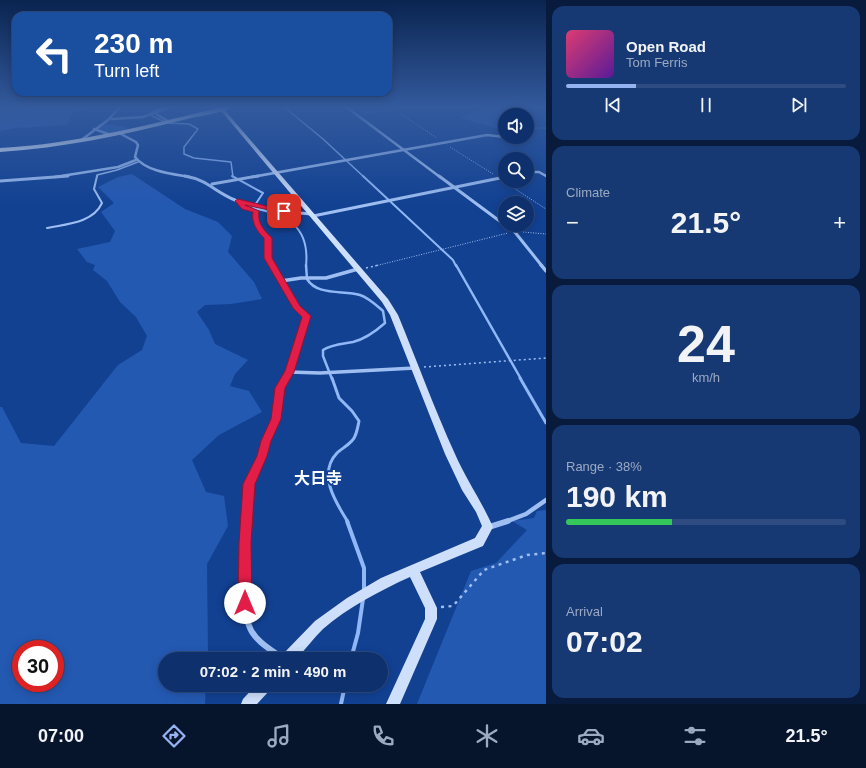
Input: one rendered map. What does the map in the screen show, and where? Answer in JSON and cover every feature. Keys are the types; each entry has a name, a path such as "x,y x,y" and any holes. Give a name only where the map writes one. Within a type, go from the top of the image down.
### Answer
{"main road":[{"path":"0,150 33,149 93,139"}],"street":[{"path":"78,142 82,139"},
{"path":"130,139 138,145 135,152 137,161"},
{"path":"246,139 385,301 394,315 450,454 466,487 480,509 488,527"},
{"path":"388,139 498,220"},
{"path":"212,184 463,139"},
{"path":"0,181 67,176 118,167 137,161 149,166 212,184 221,192 238,201 312,215 455,188 498,178"},
{"path":"534,172 539,172 546,176"},
{"path":"238,201 244,208 256,211 255,218 261,232 268,238 268,258 297,308 306,316 289,372 280,388 276,419 266,441 262,456 249,484 245,543 245,603 250,629 259,640 275,652"},
{"path":"515,232 546,271"},
{"path":"281,281 301,278 326,278 358,269"},
{"path":"289,372 320,373 415,368"},
{"path":"294,652 319,625 375,587 479,542 488,527 512,521 532,511 546,500"},
{"path":"393,704 431,620 431,608 413,570"},
{"path":"251,703 260,692"}],"lane":[{"path":"47,228 74,223 97,212 101,208 102,203 94,189 97,174 117,170 137,161"}],"path":[{"path":"439,139 498,177"},
{"path":"514,188 546,209"},
{"path":"358,269 510,232"},
{"path":"525,232 546,234"},
{"path":"415,368 546,358"},
{"path":"431,608 453,606 484,570 527,555 546,553"}],"shaded area":[{"path":"132,174 185,209 218,222 232,236 228,252 254,282 262,299 231,304 205,305 197,312 209,330 215,344 248,360 235,374 230,386 249,391 262,412 219,435 192,460 206,492 224,496 228,526 207,564 208,652 158,652 158,692 206,692 205,704 0,704 0,407 2,407 21,443 54,446 118,365 142,350 147,336 136,317 120,302 107,281 93,270 95,265 87,262 77,249 110,242 115,231 101,212 114,203 98,187 118,177"},
{"path":"546,510 546,704 417,704 471,571 496,563 527,530 512,521 534,518 537,511"}],"waterway":[{"path":"190,139 184,147 184,154 194,158 231,162 233,177"},
{"path":"323,139 364,177"},
{"path":"363,176 453,260 456,266"},
{"path":"233,177 263,193 253,208 276,214 286,219 300,232 304,241 306,265"},
{"path":"306,265 307,279 317,288 331,292 363,296 383,311 385,323 378,329 357,341 334,345 323,350 323,356 332,379"},
{"path":"456,265 521,379"},
{"path":"332,378 339,398 352,411 359,421 354,439 337,453 331,461 329,470 330,488 338,506 348,522"},
{"path":"520,378 546,423"},
{"path":"347,521 364,568 364,590"},
{"path":"353,652 358,633 363,599"},
{"path":"341,704 344,692"}],"district":[{"name":"大日寺","path":"318,478"}],"route":[{"path":"245,603 245,543 249,484 262,456 266,441 276,419 280,388 289,372 306,322 306,316 297,308 268,258 268,238 261,232 255,218 256,211 244,208 238,201 284,211"}]}
